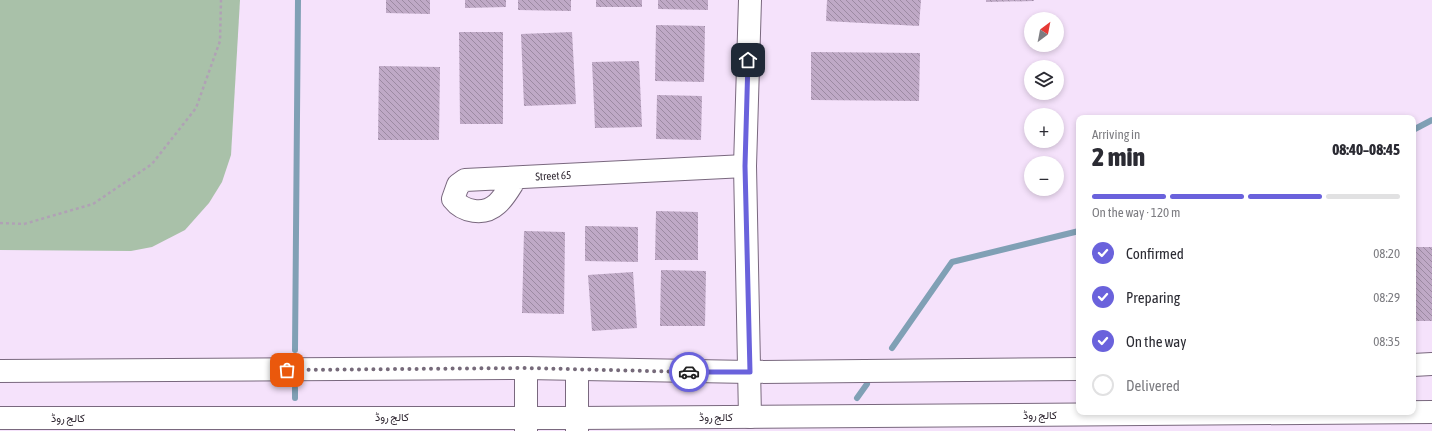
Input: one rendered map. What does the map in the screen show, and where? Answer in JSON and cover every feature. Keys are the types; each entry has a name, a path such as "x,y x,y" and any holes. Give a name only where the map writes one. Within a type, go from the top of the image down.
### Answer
{"street":[{"path":"750,0 745,166 750,417"},
{"name":"Street 65","path":"514,181 496,205 481,211 466,211 453,199 454,191 465,180 745,166"},
{"path":"1416,365 1432,364"},
{"path":"0,371 526,368 750,372 1076,368"},
{"path":"526,368 526,424"},
{"path":"577,370 577,424"},
{"name":"کالج روڈ","path":"1416,412 1432,412"},
{"name":"کالج روڈ","path":"0,418 577,424 750,417 1076,415"}],"path":[{"path":"0,223 24,224 93,204 152,164 196,108 220,41 221,0"}],"green space":[{"path":"0,0 240,0 231,155 222,182 209,203 185,230 152,247 131,251 0,250"}],"building":[{"path":"386,0 430,0 430,14 386,13"},
{"path":"465,0 506,0 506,7 465,8"},
{"path":"518,0 571,0 571,11 518,10"},
{"path":"596,0 642,0 642,7 596,7"},
{"path":"658,0 708,0 708,10 658,9"},
{"path":"827,0 921,0 919,26 826,21"},
{"path":"986,0 1034,0 1034,1 986,2"},
{"path":"656,25 705,26 704,82 655,81"},
{"path":"459,32 503,32 503,124 460,124"},
{"path":"572,32 576,104 524,106 521,34"},
{"path":"811,52 920,53 919,101 811,100"},
{"path":"639,61 642,127 595,128 592,62"},
{"path":"379,66 440,67 439,140 378,140"},
{"path":"657,95 702,96 701,140 656,139"},
{"path":"656,211 698,212 698,260 655,260"},
{"path":"585,226 638,227 638,262 585,261"},
{"path":"524,231 565,232 564,314 522,313"},
{"path":"1416,247 1432,247 1432,321 1416,321"},
{"path":"661,270 706,271 705,326 660,326"},
{"path":"633,272 637,328 592,331 588,275"}],"waterway":[{"path":"295,350 298,0"},
{"path":"1416,128 1432,120"},
{"path":"892,348 952,262 1076,232"},
{"path":"857,398 867,384"},
{"path":"295,388 295,398"}],"way so far":[{"path":"287,370 526,368 689,372"}],"route":[{"path":"689,372 750,372 745,166 748,60"}]}
